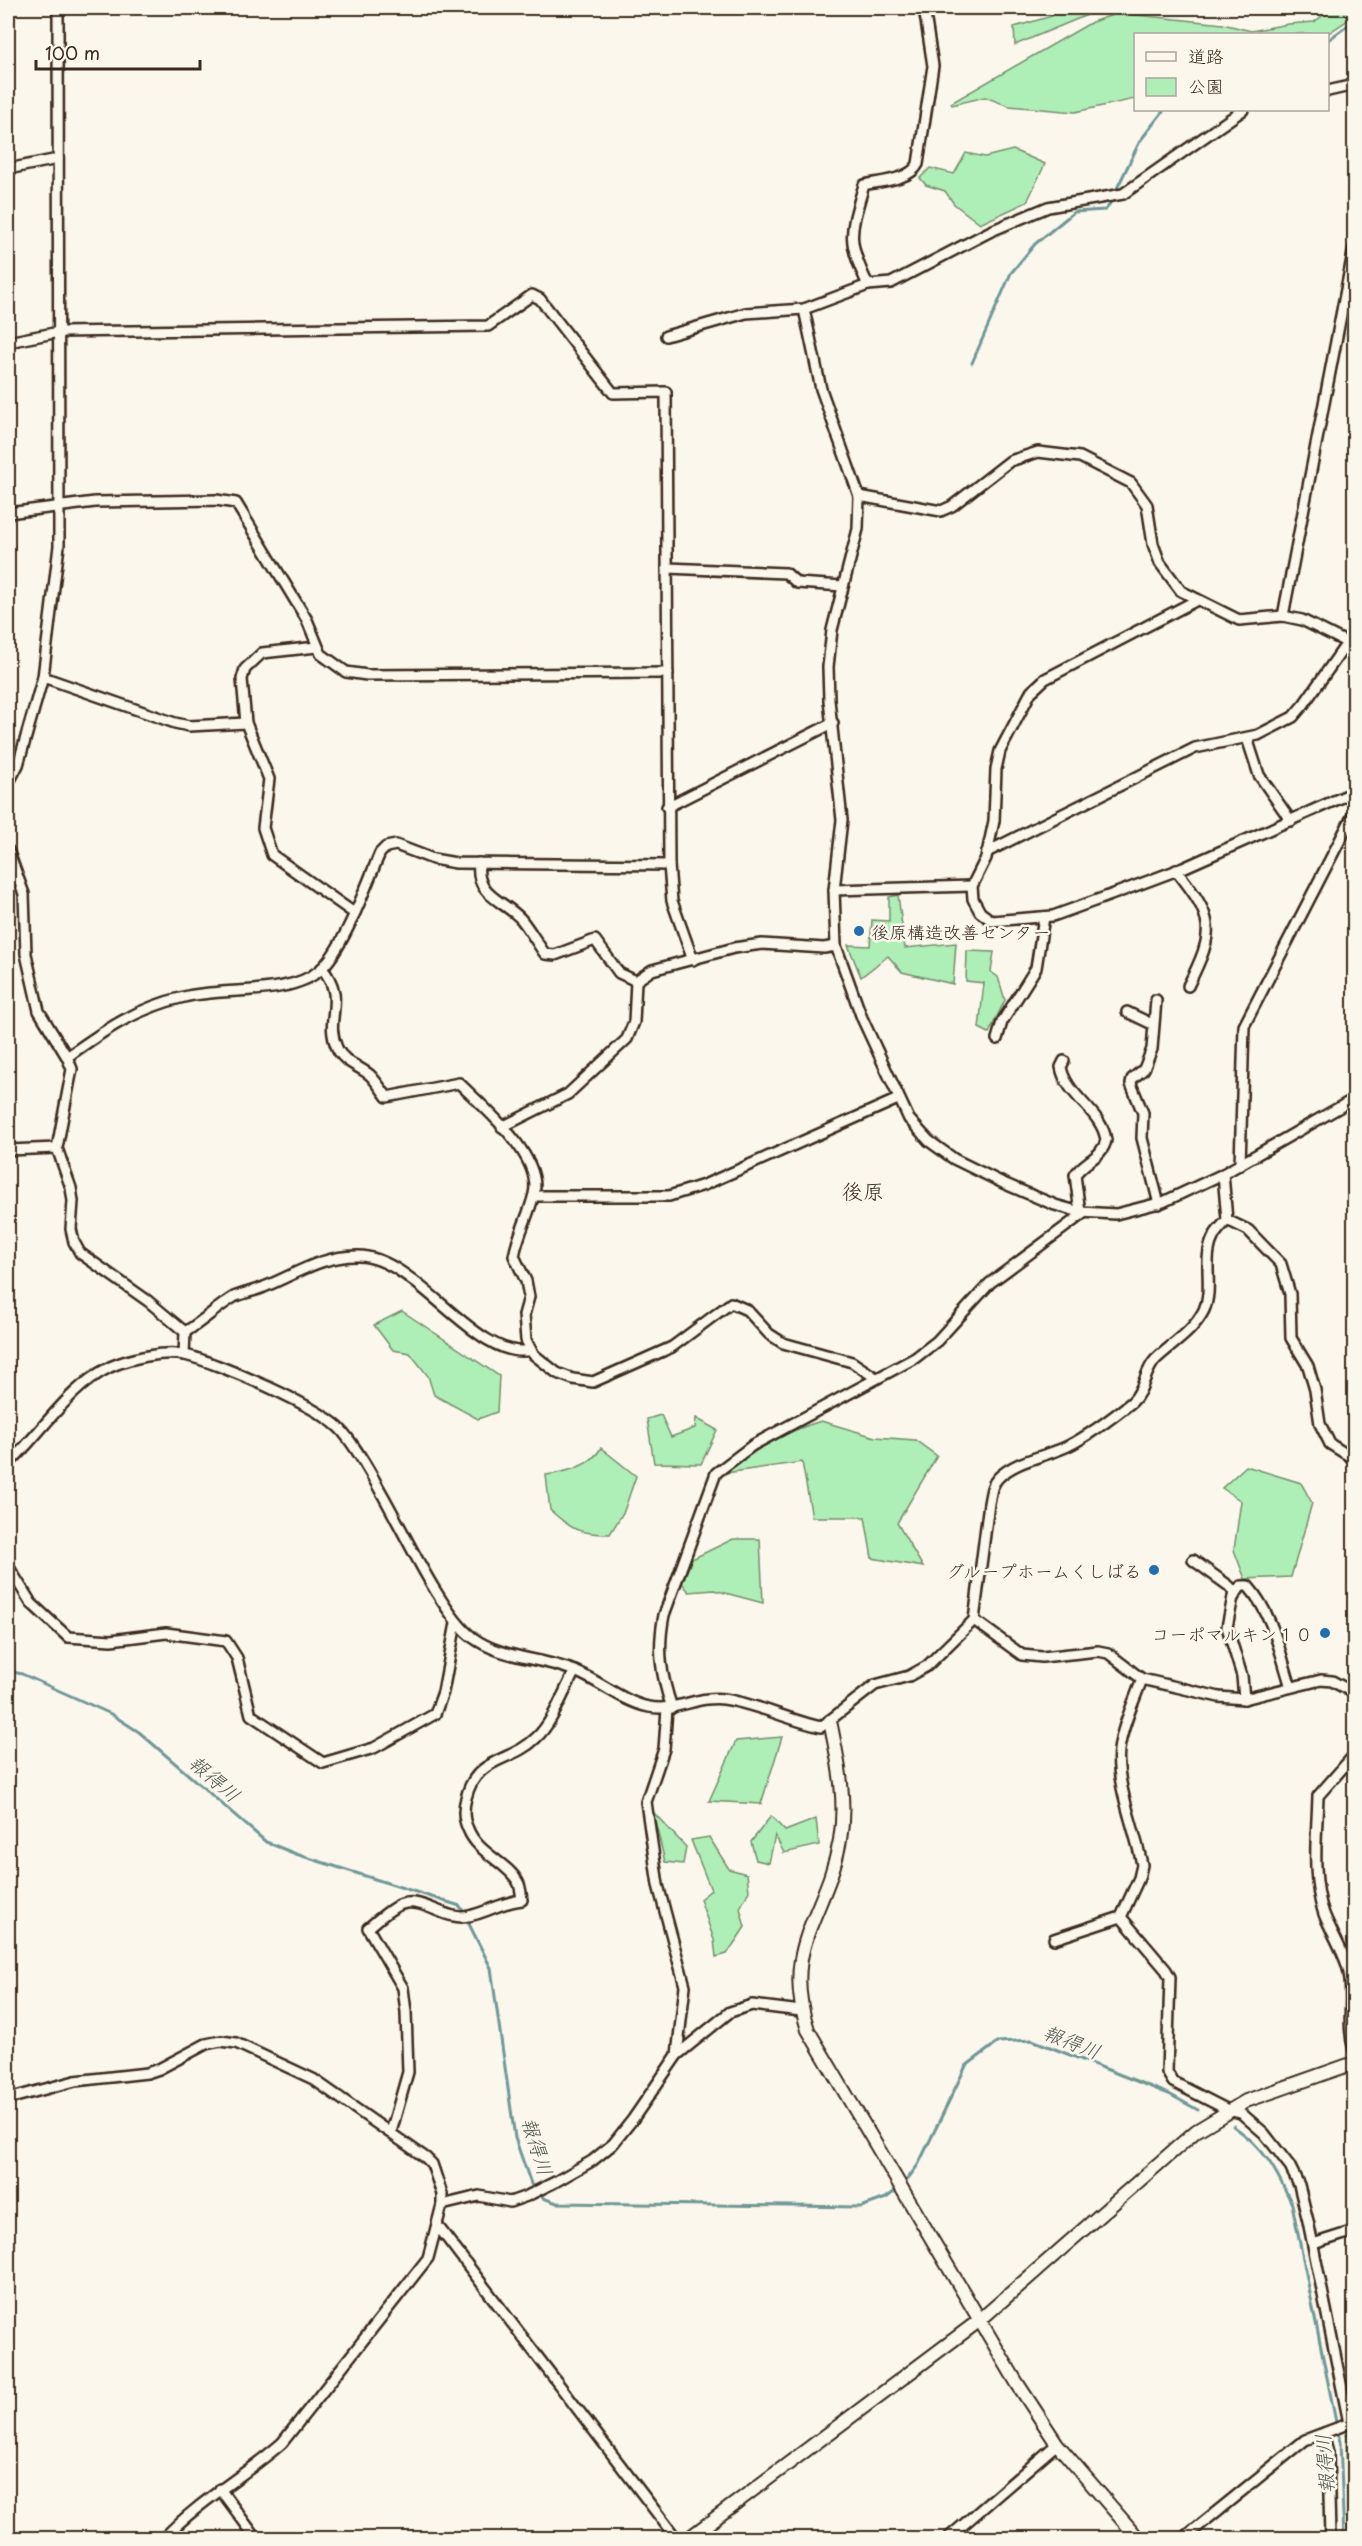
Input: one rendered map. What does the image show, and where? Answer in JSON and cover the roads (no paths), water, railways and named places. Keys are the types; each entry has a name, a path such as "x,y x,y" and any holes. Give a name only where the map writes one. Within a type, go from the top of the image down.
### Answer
{"street":[{"path":"8,784 18,765 43,677 59,546 58,8"},
{"path":"868,285 853,255 850,239 864,185 906,175 914,171 918,164 933,66 924,8"},
{"path":"1329,90 1354,85"},
{"path":"666,336 746,313 804,309 868,285 891,283 991,231 1048,207 1123,194 1242,111"},
{"path":"8,169 58,159"},
{"path":"1282,616 1354,248"},
{"path":"8,342 59,332 488,326 531,296 540,299 613,393 666,392 669,865 672,901 693,960"},
{"path":"804,309 822,389 860,496 858,529 832,630 828,667 842,820 834,891 836,946 862,1018 898,1100 917,1131 954,1159 1055,1205 1082,1212 1129,1212 1159,1203 1223,1174 1354,1099"},
{"path":"860,496 941,511 952,506 1010,461 1038,452 1080,456 1131,483 1147,505 1153,544 1161,563 1181,591 1239,620 1282,616 1302,620 1351,645 1293,717 1247,738 1195,748 987,852"},
{"path":"8,513 60,505 216,500 236,502 307,620 317,647 330,663 346,672 367,675 668,673"},
{"path":"667,568 786,573 797,582 843,586"},
{"path":"1197,600 1046,679 1031,692 1000,751 996,769 994,822 987,852 972,886 974,899 980,912 992,921 1044,917 1176,870 1354,792"},
{"path":"317,647 262,653 244,669 242,679 246,723 268,779 263,828 272,855 354,913"},
{"path":"43,677 175,723 189,726 246,723"},
{"path":"667,807 833,723"},
{"path":"1247,738 1258,775 1290,821"},
{"path":"1240,1165 1244,1026 1354,813"},
{"path":"67,1057 115,1023 149,1007 185,996 303,982 322,968 354,913 380,853 387,847 396,845 448,862 479,864 669,865"},
{"path":"8,850 24,894 26,954 39,1011 67,1057 72,1070 57,1148 71,1188 73,1201 71,1228 74,1242 80,1253 148,1301 186,1332"},
{"path":"479,864 477,878 482,886 519,918 545,954 555,955 595,940 619,973 636,981"},
{"path":"1176,870 1201,902 1207,927 1204,953 1188,986"},
{"path":"834,891 972,886"},
{"path":"997,1039 1002,1022 1036,968 1044,917"},
{"path":"636,981 652,970 734,948 762,944 824,948 836,946"},
{"path":"322,968 333,981 336,994 333,1024 338,1051 348,1061 372,1077 387,1097 459,1083 502,1127 525,1155 535,1186 534,1196 520,1230 514,1256 526,1281 529,1297 524,1315 526,1340 531,1350 557,1373 573,1379 593,1382 682,1341 731,1304 743,1307 769,1334 783,1344 852,1362 876,1378"},
{"path":"502,1127 568,1094 627,1039 634,1022 636,981"},
{"path":"1156,1000 1149,1058 1144,1069 1132,1079 1131,1084 1143,1113 1142,1138 1159,1203"},
{"path":"1127,1012 1152,1024"},
{"path":"1064,1061 1061,1067 1067,1083 1100,1124 1106,1140 1100,1152 1080,1167 1075,1175 1082,1212"},
{"path":"534,1196 669,1196 704,1185 898,1100"},
{"path":"8,1150 57,1148"},
{"path":"8,1464 57,1409 110,1367 156,1356 183,1355 240,1376 314,1409 342,1430 379,1489 456,1623 471,1637 499,1652 575,1671 630,1701 648,1707 670,1708 722,1698 800,1722 822,1726 874,1685 909,1676 927,1666 974,1620 992,1486 1014,1465 1042,1457 1071,1444 1134,1400 1156,1360 1179,1342 1204,1309 1208,1294 1209,1254 1213,1238 1227,1220 1223,1174"},
{"path":"676,2055 685,1986 657,1885 646,1802 664,1749 670,1708 659,1664 662,1623 716,1473 753,1445 915,1358 937,1341 990,1283 1082,1212"},
{"path":"1227,1220 1248,1230 1281,1264 1290,1294 1291,1338 1308,1366 1316,1390 1320,1424 1330,1444 1354,1459"},
{"path":"183,1355 186,1332 235,1297 266,1286 303,1267 336,1258 360,1256 382,1260 449,1309 462,1323 502,1347 513,1351 531,1350"},
{"path":"1192,1560 1234,1592 1227,1627 1242,1676 1244,1700"},
{"path":"8,1566 31,1603 68,1637 111,1640 165,1632 226,1641 237,1658 251,1715 322,1763 374,1748 435,1714 443,1692 456,1623"},
{"path":"1233,1598 1240,1586 1248,1586 1259,1598 1270,1622 1292,1687"},
{"path":"974,1620 1022,1655 1042,1657 1098,1650 1114,1657 1142,1679 1219,1697 1244,1700 1321,1680 1332,1681 1354,1693"},
{"path":"391,2132 408,2072 404,1988 368,1928 402,1904 421,1905 450,1916 468,1917 507,1901 522,1900 519,1883 481,1848 468,1832 464,1815 465,1801 469,1785 477,1773 536,1739 547,1725 575,1671"},
{"path":"1054,1940 1121,1917 1139,1878 1142,1865 1120,1771 1119,1753 1121,1739 1142,1679"},
{"path":"830,1721 840,1768 843,1810 840,1841 830,1878 803,1944 798,1990 801,2011 822,2058 1057,2444 1138,2538"},
{"path":"1354,1755 1318,1796 1317,1864 1317,1888 1324,1913 1349,1971 1348,2017 1354,2050"},
{"path":"1121,1917 1170,1977 1167,2072 1173,2082 1228,2110 1241,2113 1264,2133 1289,2164 1299,2185 1352,2422 1305,2440 1184,2538"},
{"path":"442,2205 478,2196 510,2202 528,2196 592,2161 613,2144 633,2119 676,2055 708,2028 740,2007 752,2005 801,2011"},
{"path":"8,2099 75,2081 153,2071 206,2044 221,2041 236,2043 313,2079 391,2132 432,2164 442,2194 442,2205 428,2258 282,2443 256,2466 193,2509 164,2538"},
{"path":"689,2538 980,2320 1168,2154 1228,2110 1278,2088 1354,2063"},
{"path":"437,2225 676,2538"},
{"path":"1312,2244 1354,2231"},
{"path":"1323,2433 1328,2452 1330,2538"},
{"path":"948,2538 1057,2444"},
{"path":"220,2489 256,2538"}],"waterway":[{"path":"1329,39 1354,21"},
{"path":"972,363 1011,273 1035,244 1074,212 1105,210 1108,207 1140,141 1163,111"},
{"name":"報得川","path":"8,1671 22,1674 111,1714 139,1732 266,1842 296,1854 460,1906 491,1968 515,2138 531,2184 543,2198 557,2203 861,2207 886,2198 898,2189"},
{"name":"報得川","path":"903,2185 918,2165 966,2066 998,2042 1032,2040 1169,2094 1198,2110"},
{"name":"報得川","path":"1233,2126 1262,2151 1292,2204 1340,2442 1344,2538"}],"place":[{"name":"後原構造改善センター","path":"859,931"},
{"name":"グループホームくしばる","path":"1154,1570"},
{"name":"コーポマルキン１０","path":"1325,1633"}],"district":[{"name":"後原","path":"863,1190"}]}
